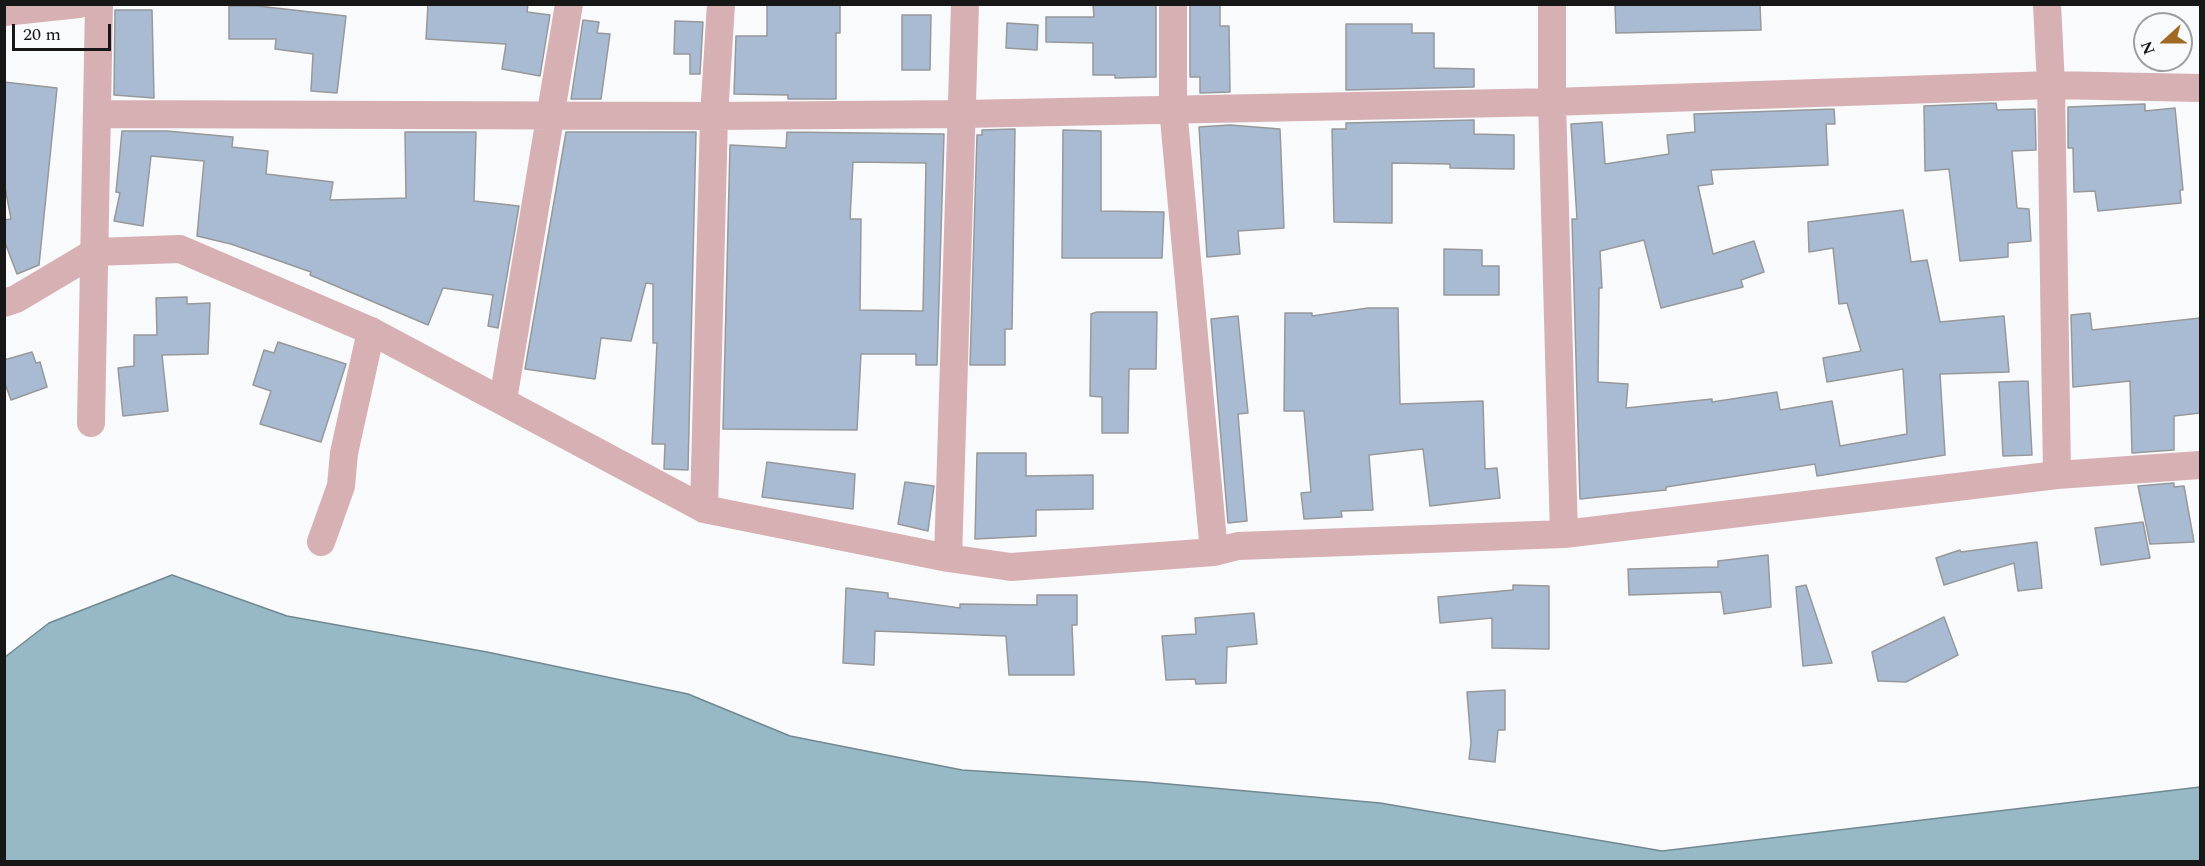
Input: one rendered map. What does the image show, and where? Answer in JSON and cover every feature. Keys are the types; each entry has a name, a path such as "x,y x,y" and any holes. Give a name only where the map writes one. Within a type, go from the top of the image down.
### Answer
{"street":[{"path":"4,12 79,4"},
{"path":"91,423 99,4"},
{"path":"503,400 569,4"},
{"path":"704,508 714,116 721,4"},
{"path":"948,558 965,4"},
{"path":"1173,4 1173,108 1214,552"},
{"path":"1552,4 1552,102 1564,534"},
{"path":"2048,4 2057,475"},
{"path":"98,114 714,116 962,114 1552,102 2051,85 2200,88"},
{"path":"4,303 16,299 95,252 180,249 371,331 704,508 948,558 1011,567 1214,552 1238,546 1564,534 2057,475 2200,465"},
{"path":"321,542 341,486 344,453 371,331"}],"water":[{"path":"172,575 287,616 487,652 688,694 790,736 962,770 1146,782 1380,803 1662,851 2200,787 2200,861 5,861 5,657 49,623"}],"building":[{"path":"428,4 528,4 527,12 550,15 540,76 502,69 506,44 426,39"},
{"path":"767,4 840,4 840,33 836,33 836,99 788,99 788,95 734,94 736,36 767,36"},
{"path":"1093,4 1156,4 1156,77 1115,78 1115,75 1093,75 1093,43 1046,42 1046,17 1094,17"},
{"path":"1190,4 1220,4 1220,26 1229,26 1230,92 1200,93 1200,77 1190,77"},
{"path":"1615,4 1760,4 1761,30 1616,33"},
{"path":"229,6 258,6 346,16 337,93 311,91 313,54 275,49 276,39 229,39"},
{"path":"115,10 152,10 154,98 114,95"},
{"path":"902,15 931,15 930,70 902,70"},
{"path":"583,20 599,22 597,33 610,34 601,99 571,99"},
{"path":"675,21 703,22 700,74 690,74 690,54 674,54"},
{"path":"1007,23 1038,25 1037,50 1006,48"},
{"path":"1346,24 1412,24 1412,33 1434,33 1434,68 1474,69 1474,87 1346,90"},
{"path":"4,82 57,88 39,265 17,274 4,240 4,220 11,219 4,182"},
{"path":"1996,103 1997,110 2035,109 2036,150 2012,151 2017,208 2029,209 2031,241 2008,243 2008,257 1960,261 1949,169 1925,171 1924,106"},
{"path":"2145,104 2145,111 2175,108 2183,190 2180,190 2181,203 2098,211 2095,191 2074,192 2073,148 2068,148 2068,107"},
{"path":"1834,109 1835,124 1826,124 1828,165 1711,170 1713,184 1698,186 1713,254 1754,241 1764,272 1741,280 1743,287 1661,308 1644,240 1600,251 1602,288 1599,288 1598,382 1628,384 1626,408 1712,399 1712,402 1777,392 1780,410 1832,401 1840,446 1907,434 1903,369 1827,382 1823,358 1861,351 1847,303 1839,304 1833,248 1809,252 1808,222 1903,210 1911,262 1927,260 1940,322 2004,316 2009,372 1940,374 1945,455 1817,476 1815,464 1666,487 1666,490 1580,499 1572,219 1577,219 1571,124 1602,122 1605,164 1669,154 1667,135 1695,132 1694,114"},
{"path":"1474,120 1474,134 1514,135 1514,169 1450,168 1450,164 1392,163 1392,223 1334,222 1332,129 1346,129 1346,123"},
{"path":"1230,125 1280,129 1284,228 1238,231 1240,254 1207,257 1199,127"},
{"path":"1015,129 1012,329 1005,329 1005,365 970,365 977,135 982,135 982,130"},
{"path":"1063,130 1101,131 1101,211 1164,212 1162,258 1062,258"},
{"path":"122,131 167,131 233,137 232,147 268,151 266,174 333,182 330,200 406,198 405,132 476,132 474,201 519,206 498,328 488,326 493,295 443,288 428,325 310,275 311,272 231,244 197,236 204,161 151,156 143,226 114,221 120,193 116,192"},
{"path":"566,132 696,132 688,470 664,469 665,444 652,444 657,343 653,343 653,284 646,283 631,341 601,338 595,379 525,369"},
{"path":"787,132 944,134 937,365 916,365 916,354 861,354 857,430 723,429 730,145 786,148","holes":["853,162 926,163 923,311 860,310 861,219 850,219"]},
{"path":"1444,249 1482,250 1482,266 1499,266 1499,295 1444,295"},
{"path":"187,297 187,304 210,303 208,354 162,355 168,411 123,416 118,368 134,366 134,335 157,335 156,298"},
{"path":"1368,308 1398,308 1400,404 1483,401 1485,469 1497,468 1500,498 1430,506 1423,449 1369,455 1373,510 1341,511 1342,517 1304,519 1301,493 1311,492 1304,411 1284,411 1285,313 1312,313 1312,316"},
{"path":"1097,312 1157,312 1156,369 1129,369 1128,433 1102,433 1102,397 1090,396 1091,314"},
{"path":"2090,313 2092,330 2200,318 2200,413 2174,416 2174,450 2132,453 2130,381 2073,387 2071,315"},
{"path":"1238,316 1248,413 1238,414 1247,521 1228,523 1211,319"},
{"path":"278,342 346,364 321,442 260,424 271,391 253,385 264,350 274,353"},
{"path":"32,352 36,363 40,362 47,387 11,400 4,381 4,360"},
{"path":"2028,381 2032,455 2003,456 1999,382"},
{"path":"977,453 1026,453 1026,476 1093,475 1093,509 1036,510 1036,536 975,539"},
{"path":"767,462 855,474 853,509 762,497"},
{"path":"905,482 934,486 928,531 898,524"},
{"path":"2174,483 2174,487 2184,486 2194,542 2150,544 2138,486"},
{"path":"2143,522 2150,558 2101,565 2095,528"},
{"path":"2037,542 2042,588 2018,591 2014,563 1944,585 1936,558 1960,550 1961,552"},
{"path":"1768,555 1771,607 1724,614 1721,592 1629,595 1628,569 1718,567 1718,561"},
{"path":"1513,585 1549,586 1549,649 1492,648 1492,618 1440,623 1438,597 1513,590"},
{"path":"1806,585 1832,663 1803,666 1796,587"},
{"path":"846,588 888,593 888,598 960,608 960,604 1037,605 1037,595 1077,595 1077,625 1072,625 1074,675 1009,675 1006,636 875,631 874,665 843,663"},
{"path":"1254,613 1257,644 1227,647 1226,683 1196,684 1195,679 1166,680 1162,636 1196,634 1195,618"},
{"path":"1944,617 1958,655 1906,682 1878,681 1872,652"},
{"path":"1505,690 1505,730 1498,730 1495,762 1469,759 1471,743 1467,692"}]}
